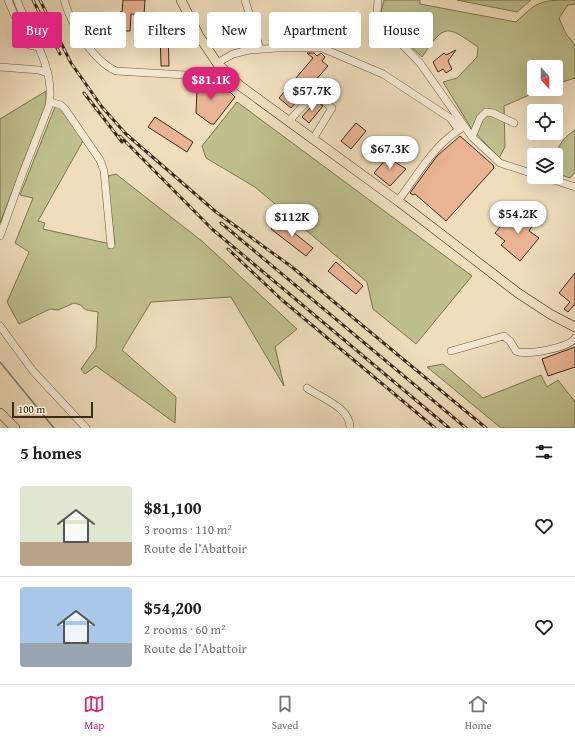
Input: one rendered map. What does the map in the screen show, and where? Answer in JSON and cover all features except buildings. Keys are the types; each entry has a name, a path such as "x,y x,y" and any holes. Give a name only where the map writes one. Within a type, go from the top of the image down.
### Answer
{"main road":[{"path":"181,0 199,36 217,63 239,85 398,201 518,293 550,314 575,327"},
{"path":"0,413 16,428"}],"street":[{"path":"8,0 13,12"},
{"path":"17,0 23,12"},
{"path":"64,0 78,30 94,53 110,68 116,71 203,76 226,72"},
{"path":"245,0 260,49"},
{"path":"378,0 377,14 382,24 420,63 462,129"},
{"path":"0,236 50,102 51,90 39,48"},
{"path":"217,63 240,51 260,49 322,48 383,74 450,118 500,163 527,172"},
{"path":"0,66 39,70 47,73"},
{"path":"289,121 314,94 317,94 332,108 313,139"},
{"path":"50,102 61,105 65,109 100,160 104,171 111,245"},
{"path":"472,137 480,118 486,112 493,112 514,123"},
{"path":"398,201 439,146 448,136 462,129"},
{"path":"563,183 575,187"},
{"path":"0,326 33,371 86,428"},
{"path":"451,351 504,336 510,341 516,352 526,353 566,346 575,338"},
{"path":"307,388 344,412 349,421 350,428"}],"green space":[{"path":"384,0 420,0 420,4 516,22 530,9 541,3 555,0 575,0 575,4 568,5 559,18 566,34 575,45 575,78 563,82 563,60 527,60 527,96 504,106 505,147 499,158 471,128 443,82 457,78 477,57 478,47 459,34 447,31 441,33 433,42 433,12 381,12"},
{"path":"457,0 531,0 517,12"},
{"path":"412,48 429,48 422,57"},
{"path":"46,91 46,105 0,223 0,119"},
{"path":"237,102 472,276 416,344 373,309 367,282 255,187 206,158 202,146"},
{"path":"55,107 60,107 83,141 38,221 45,223 43,229 115,245 107,180 108,176 116,174 203,242 297,329 275,347 284,386 231,297 151,302 122,350 176,397 175,423 96,366 85,374 81,369 96,348 98,312 86,310 81,305 74,303 58,310 50,309 19,324 7,302 29,252 15,243 33,198 20,195"},
{"path":"575,130 575,172 570,178 563,176 563,148 558,148 564,139"},
{"path":"443,364 483,398 541,375 547,387 558,380 575,402 575,428 501,428 427,367"}],"waterway":[{"path":"0,362 54,428"}],"railway":[{"path":"33,0 60,54"},
{"path":"40,0 71,63 102,107 126,134 216,212 292,267 486,428"},
{"path":"84,93 122,142"},
{"path":"120,136 212,229 449,428"},
{"path":"221,223 466,428"},
{"path":"228,249 282,300 435,428"}]}
